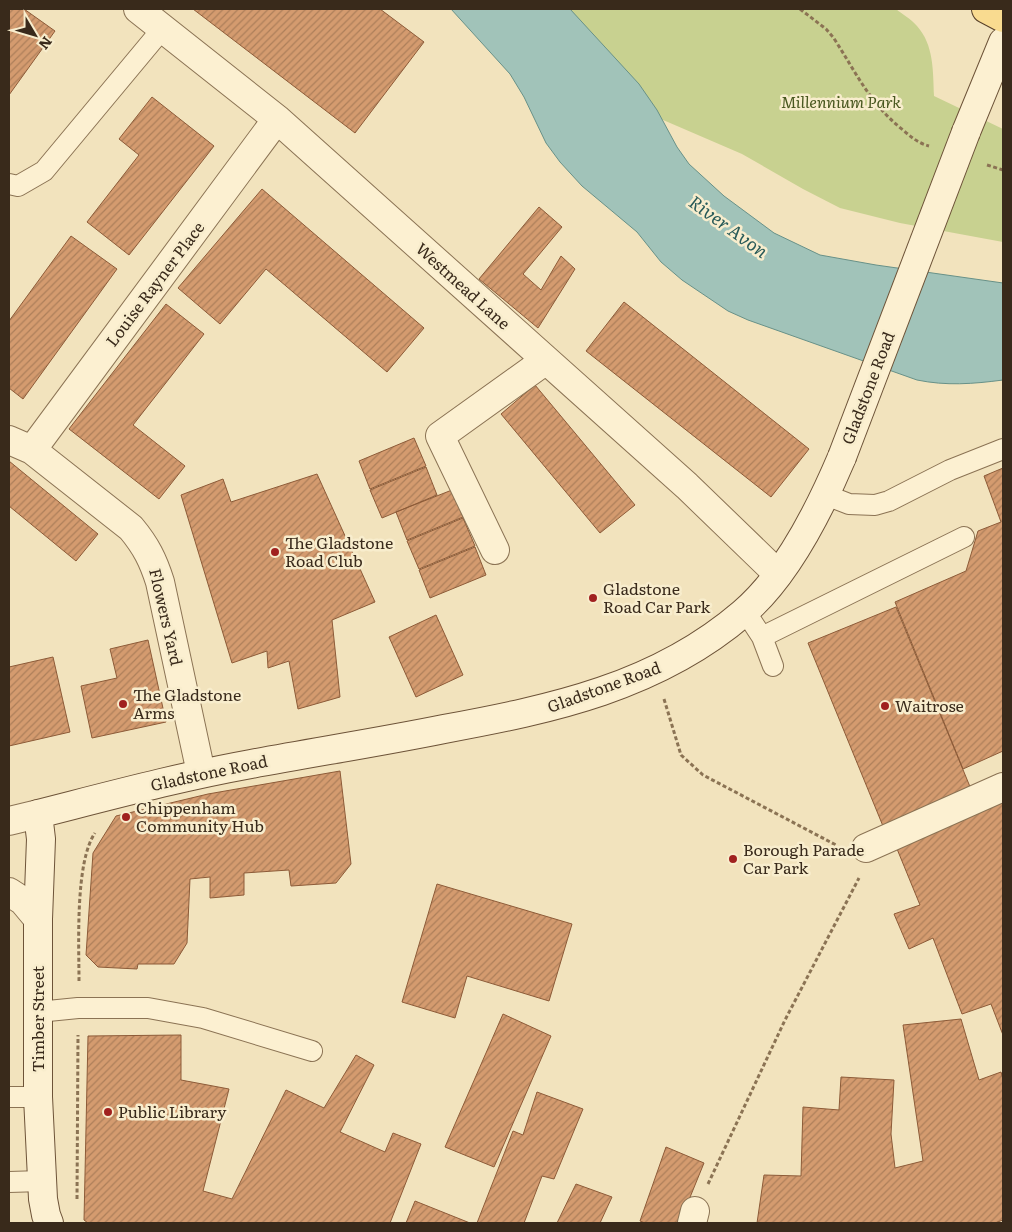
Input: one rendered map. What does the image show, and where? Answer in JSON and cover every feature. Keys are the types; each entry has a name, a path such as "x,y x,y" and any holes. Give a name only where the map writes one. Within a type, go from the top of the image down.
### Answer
{"main road":[{"path":"986,9 1003,18"}],"street":[{"name":"Westmead Lane","path":"138,9 277,119 687,486 778,574"},
{"name":"Gladstone Road","path":"9,821 201,773 414,735 550,708 618,686 662,668 711,638 765,592 804,535 826,495 966,132 1003,42"},
{"name":"Louise Rayner Place","path":"20,445 277,119"},
{"path":"495,550 440,436 546,360"},
{"name":"Flowers Yard","path":"20,445 131,528 144,542 160,582 201,773"},
{"path":"861,846 1003,787"},
{"name":"Timber Street","path":"38,814 40,839 38,1097 42,1181 47,1219"},
{"path":"9,892 23,901 38,919"}],"lane":[{"path":"9,184 18,186 44,171 163,28"},
{"path":"826,495 849,504 876,505 888,501 950,470 1003,449"},
{"path":"762,637 964,537"},
{"path":"745,611 762,637 773,666"},
{"path":"38,1012 78,1008 148,1008 202,1018 312,1051"},
{"path":"9,1097 38,1097"},
{"path":"9,1182 42,1181"}],"path":[{"path":"800,9 826,29 833,37 878,107 909,135 921,144 930,147"},
{"path":"984,164 1003,170"},
{"path":"662,694 681,755 703,775 861,846 785,1020 693,1217"},
{"path":"47,1219 77,1204 79,921 86,852 92,837 98,829"}],"green space":[{"name":"Millennium Park","path":"547,9 896,9 915,23 927,41 930,50 934,96 1003,129 1003,242 900,223 840,208 742,154 626,104"}],"water":[{"name":"River Avon","path":"451,9 570,9 639,84 689,164 724,196 774,233 820,255 1003,283 1003,380 960,384 917,380 748,320 728,311 682,280 661,262 637,232 582,186 546,143 524,97 510,74"}],"building":[{"path":"9,9 24,9 55,31 9,95"},
{"path":"193,9 380,9 424,42 355,133"},
{"path":"152,97 214,146 129,255 87,222 139,155 119,139"},
{"path":"262,189 424,328 387,372 266,269 220,324 178,288"},
{"path":"539,207 562,227 523,274 541,290 561,256 575,269 538,328 479,279"},
{"path":"71,236 117,269 23,399 9,388 9,321"},
{"path":"624,302 809,449 771,497 586,351"},
{"path":"166,304 204,334 133,425 185,466 159,499 69,429"},
{"path":"535,385 635,505 600,533 501,414"},
{"path":"414,438 426,466 370,489 359,461"},
{"path":"9,461 98,534 76,561 9,506"},
{"path":"426,467 437,495 382,518 370,490"},
{"path":"1003,468 1003,751 963,769 895,602 966,571 978,531 1001,522 984,476"},
{"name":"The Gladstone Road Club","path":"317,474 375,602 332,620 340,697 298,709 289,661 268,668 267,651 232,663 181,495 223,479 231,502"},
{"path":"452,490 463,517 407,540 396,512"},
{"path":"463,518 475,546 419,569 407,541"},
{"path":"475,547 486,575 430,598 419,570"},
{"name":"Waitrose","path":"896,607 973,794 885,831 808,643"},
{"path":"436,615 463,675 416,697 389,637"},
{"name":"The Gladstone Arms","path":"148,640 166,722 92,738 81,686 117,678 110,649"},
{"path":"53,657 70,732 9,746 9,667"},
{"path":"340,771 351,864 336,883 291,886 289,870 244,873 244,895 210,898 210,877 190,879 187,943 174,964 138,964 137,969 98,967 86,955 93,853 116,816 208,794"},
{"path":"1003,802 1003,1035 991,1004 962,1014 933,938 909,949 894,914 920,905 895,844"},
{"path":"437,884 572,924 549,1001 467,976 455,1018 402,1002"},
{"path":"503,1014 551,1036 494,1167 445,1147"},
{"path":"961,1019 979,1080 1001,1072 1003,1079 1003,1220 995,1223 757,1223 764,1175 801,1176 803,1107 839,1110 841,1077 894,1080 891,1134 895,1168 923,1161 903,1025"},
{"path":"181,1035 181,1080 229,1089 203,1191 232,1199 286,1090 324,1108 356,1055 374,1065 340,1132 385,1152 393,1133 421,1144 390,1223 88,1223 84,1220 88,1036"},
{"path":"537,1092 583,1109 554,1179 542,1176 524,1223 477,1223 513,1131 523,1135"},
{"path":"666,1147 704,1163 684,1212 682,1223 645,1223 640,1221"},
{"path":"576,1184 612,1197 600,1223 557,1223"},
{"path":"415,1201 470,1223 406,1223"}],"place":[{"name":"The Gladstone Road Club","path":"275,552"},
{"name":"Gladstone Road Car Park","path":"593,598"},
{"name":"The Gladstone Arms","path":"123,704"},
{"name":"Waitrose","path":"885,706"},
{"name":"Chippenham Community Hub","path":"126,817"},
{"name":"Borough Parade Car Park","path":"733,859"},
{"name":"Public Library","path":"108,1112"}]}
